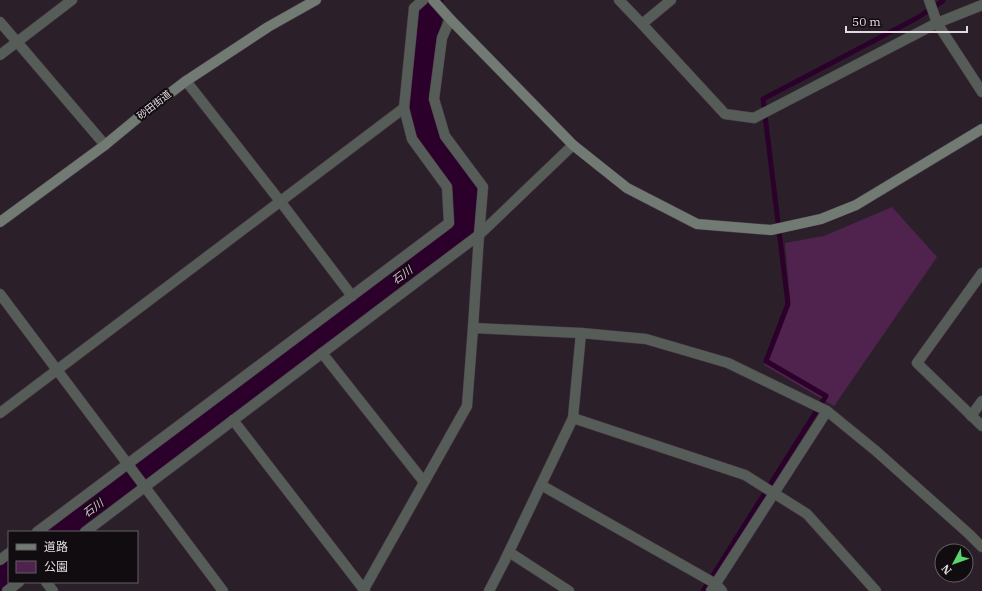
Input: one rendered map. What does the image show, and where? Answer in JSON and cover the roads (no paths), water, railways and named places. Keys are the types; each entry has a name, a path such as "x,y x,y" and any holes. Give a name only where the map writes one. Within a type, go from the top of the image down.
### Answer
{"street":[{"path":"0,55 72,0"},
{"name":"砂田街道","path":"0,222 105,145 186,81 268,27 316,0"},
{"path":"38,531 449,223 447,187 412,139 404,108 414,8 423,0"},
{"path":"433,0 573,145 627,188 697,224 771,230 821,219 856,205 982,129"},
{"path":"620,0 725,114 754,118 937,23 982,5"},
{"path":"642,24 671,0"},
{"path":"929,0 937,23 982,92"},
{"path":"233,420 364,591 467,406 474,328 483,187 445,136 434,99 442,38 450,19"},
{"path":"0,22 105,145"},
{"path":"186,81 352,296"},
{"path":"0,413 404,108"},
{"path":"86,531 479,235 573,145"},
{"path":"982,273 917,363 982,426"},
{"path":"0,294 223,591"},
{"path":"474,328 582,333 646,339 728,363 827,411 881,456 982,547"},
{"path":"489,591 573,418 582,333"},
{"path":"322,353 424,482"},
{"path":"971,416 982,401"},
{"path":"541,485 716,589 774,493 827,411"},
{"path":"573,418 745,475 807,514 876,591"},
{"path":"509,552 569,591"},
{"path":"0,560 8,554"},
{"path":"7,591 18,583"},
{"path":"47,583 53,591"}],"waterway":[{"name":"石川","path":"148,467 459,232 469,212 461,184 427,136 420,98 429,0"},
{"path":"703,591 826,396 766,361 788,304 763,99 917,18 943,1 942,0"},
{"name":"石川","path":"63,531 125,484"},
{"name":"石川","path":"0,579 8,573"}]}
